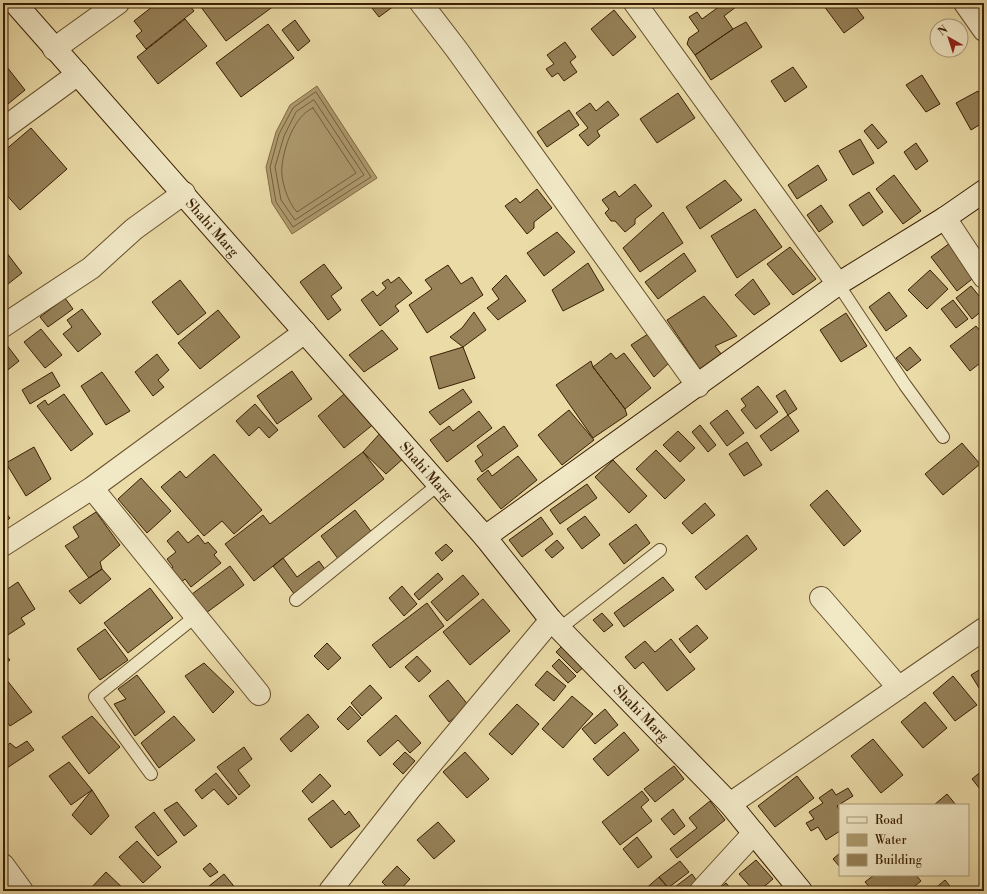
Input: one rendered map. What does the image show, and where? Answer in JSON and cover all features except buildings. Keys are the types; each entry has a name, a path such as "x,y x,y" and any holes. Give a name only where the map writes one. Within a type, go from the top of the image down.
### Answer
{"street":[{"name":"Shahi Marg","path":"15,3 439,484 485,537 555,625 730,804 801,891"},
{"path":"54,49 118,3"},
{"path":"421,3 457,50 698,386"},
{"path":"636,3 838,284"},
{"path":"965,3 984,30"},
{"path":"3,128 78,74"},
{"path":"485,537 698,386 838,284 945,218 984,191"},
{"path":"3,326 91,268 134,229 184,193"},
{"path":"945,218 984,277"},
{"path":"3,545 92,488 305,332"},
{"path":"92,488 259,694"},
{"path":"820,598 899,688"},
{"path":"330,891 409,790 555,625"},
{"path":"730,804 984,629"},
{"path":"701,891 754,833"},
{"path":"3,865 22,891"}],"lane":[{"path":"838,284 905,385 943,437"},
{"path":"296,600 439,484"},
{"path":"555,625 660,550"},
{"path":"151,774 94,697 196,616"}],"water":[{"path":"317,86 377,178 292,234 272,203 266,167 276,132 290,105"}]}
